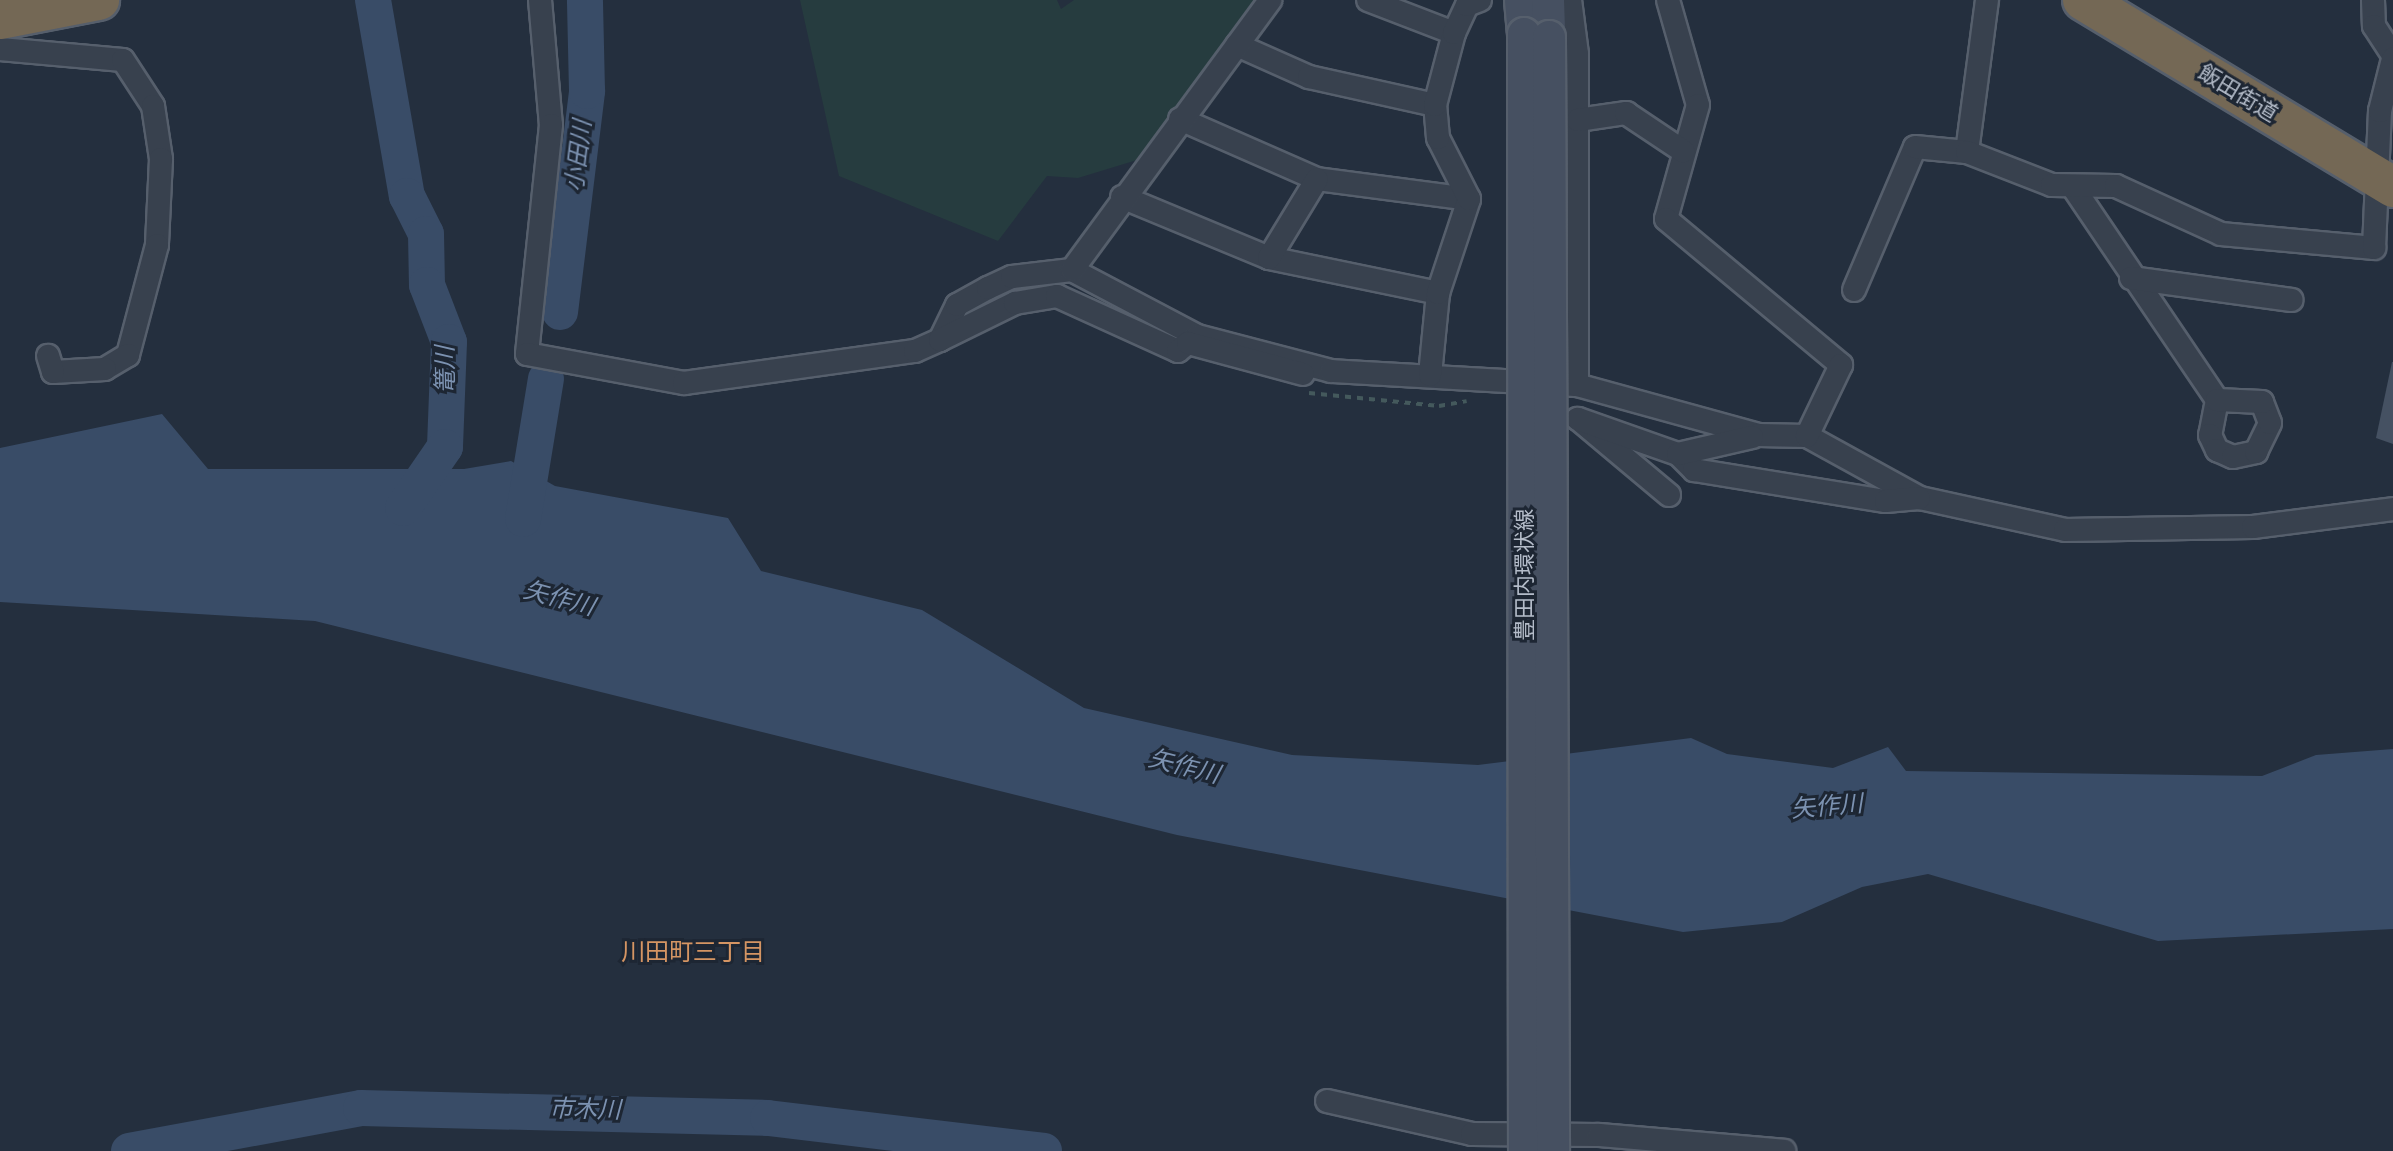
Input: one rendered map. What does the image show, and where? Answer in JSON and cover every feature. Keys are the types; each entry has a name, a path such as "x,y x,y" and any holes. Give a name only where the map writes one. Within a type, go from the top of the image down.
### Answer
{"highway":[{"path":"12,16 99,0"},
{"name":"飯田街道","path":"2083,0 2385,182"}],"street":[{"path":"540,0 551,125 527,354 684,383 915,351 1015,303 1057,296 1178,351 1188,343 1275,371 1430,375 1577,385 1758,435 1807,436 1920,498 2065,530 2129,533 2393,509"},
{"path":"1072,270 1122,197 1270,0"},
{"path":"1368,0 1454,33"},
{"path":"1430,375 1438,293 1469,199 1438,138 1435,105 1454,33 1467,5 1480,0"},
{"name":"豊田内環状線","path":"1521,0 1536,35 1553,1151"},
{"name":"豊田内環状線","path":"1525,1151 1536,35 1548,0"},
{"path":"1570,0 1578,120 1577,385"},
{"path":"1668,0 1698,105 1666,219 1841,365 1807,436"},
{"path":"1967,152 1987,0"},
{"path":"1854,290 1909,151 1967,152 2073,187 2116,186 2221,234 2374,248 2385,182 2380,111 2392,50 2374,26 2373,0"},
{"path":"1237,45 1309,77 1435,105"},
{"path":"0,49 123,60 153,106 161,159 157,245 128,355 105,369 53,372 48,356"},
{"path":"1578,120 1626,113 1683,151"},
{"path":"1180,119 1317,179 1469,199"},
{"path":"1269,258 1317,179"},
{"path":"2073,187 2131,278 2217,400"},
{"path":"1122,197 1269,258 1438,293"},
{"path":"940,340 957,305 988,288 1012,277 1072,270 1197,336 1331,371"},
{"path":"2131,278 2292,300"},
{"path":"1669,495 1578,419 1678,454 1694,470 1886,501 1920,498"},
{"path":"1678,454 1758,435"},
{"path":"1327,1101 1471,1142 1784,1151"}],"green space":[{"path":"800,0 1057,0 1061,9 1074,0 1257,0 1137,160 1078,178 1047,176 998,241 839,176"}],"water":[{"name":"矢作川","path":"162,414 208,469 464,469 511,461 555,486 728,518 761,571 922,610 1084,708 1292,755 1478,765 1691,738 1727,754 1833,768 1888,747 1906,771 2262,776 2316,755 2393,749 2393,929 2158,941 1928,874 1862,887 1782,922 1683,932 1177,835 315,621 0,602 0,448"}],"building":[{"path":"2393,362 2393,444 2376,438"}],"waterway":[{"name":"篭川","path":"373,0 407,196 426,234 427,285 449,342 445,447 403,508"},
{"name":"小田川","path":"560,312 587,91 585,0"},
{"name":"小田川","path":"523,519 546,379"},
{"name":"市木川","path":"129,1151 361,1108 768,1118 1044,1151"}],"district":[{"name":"川田町三丁目","path":"693,953"}]}
